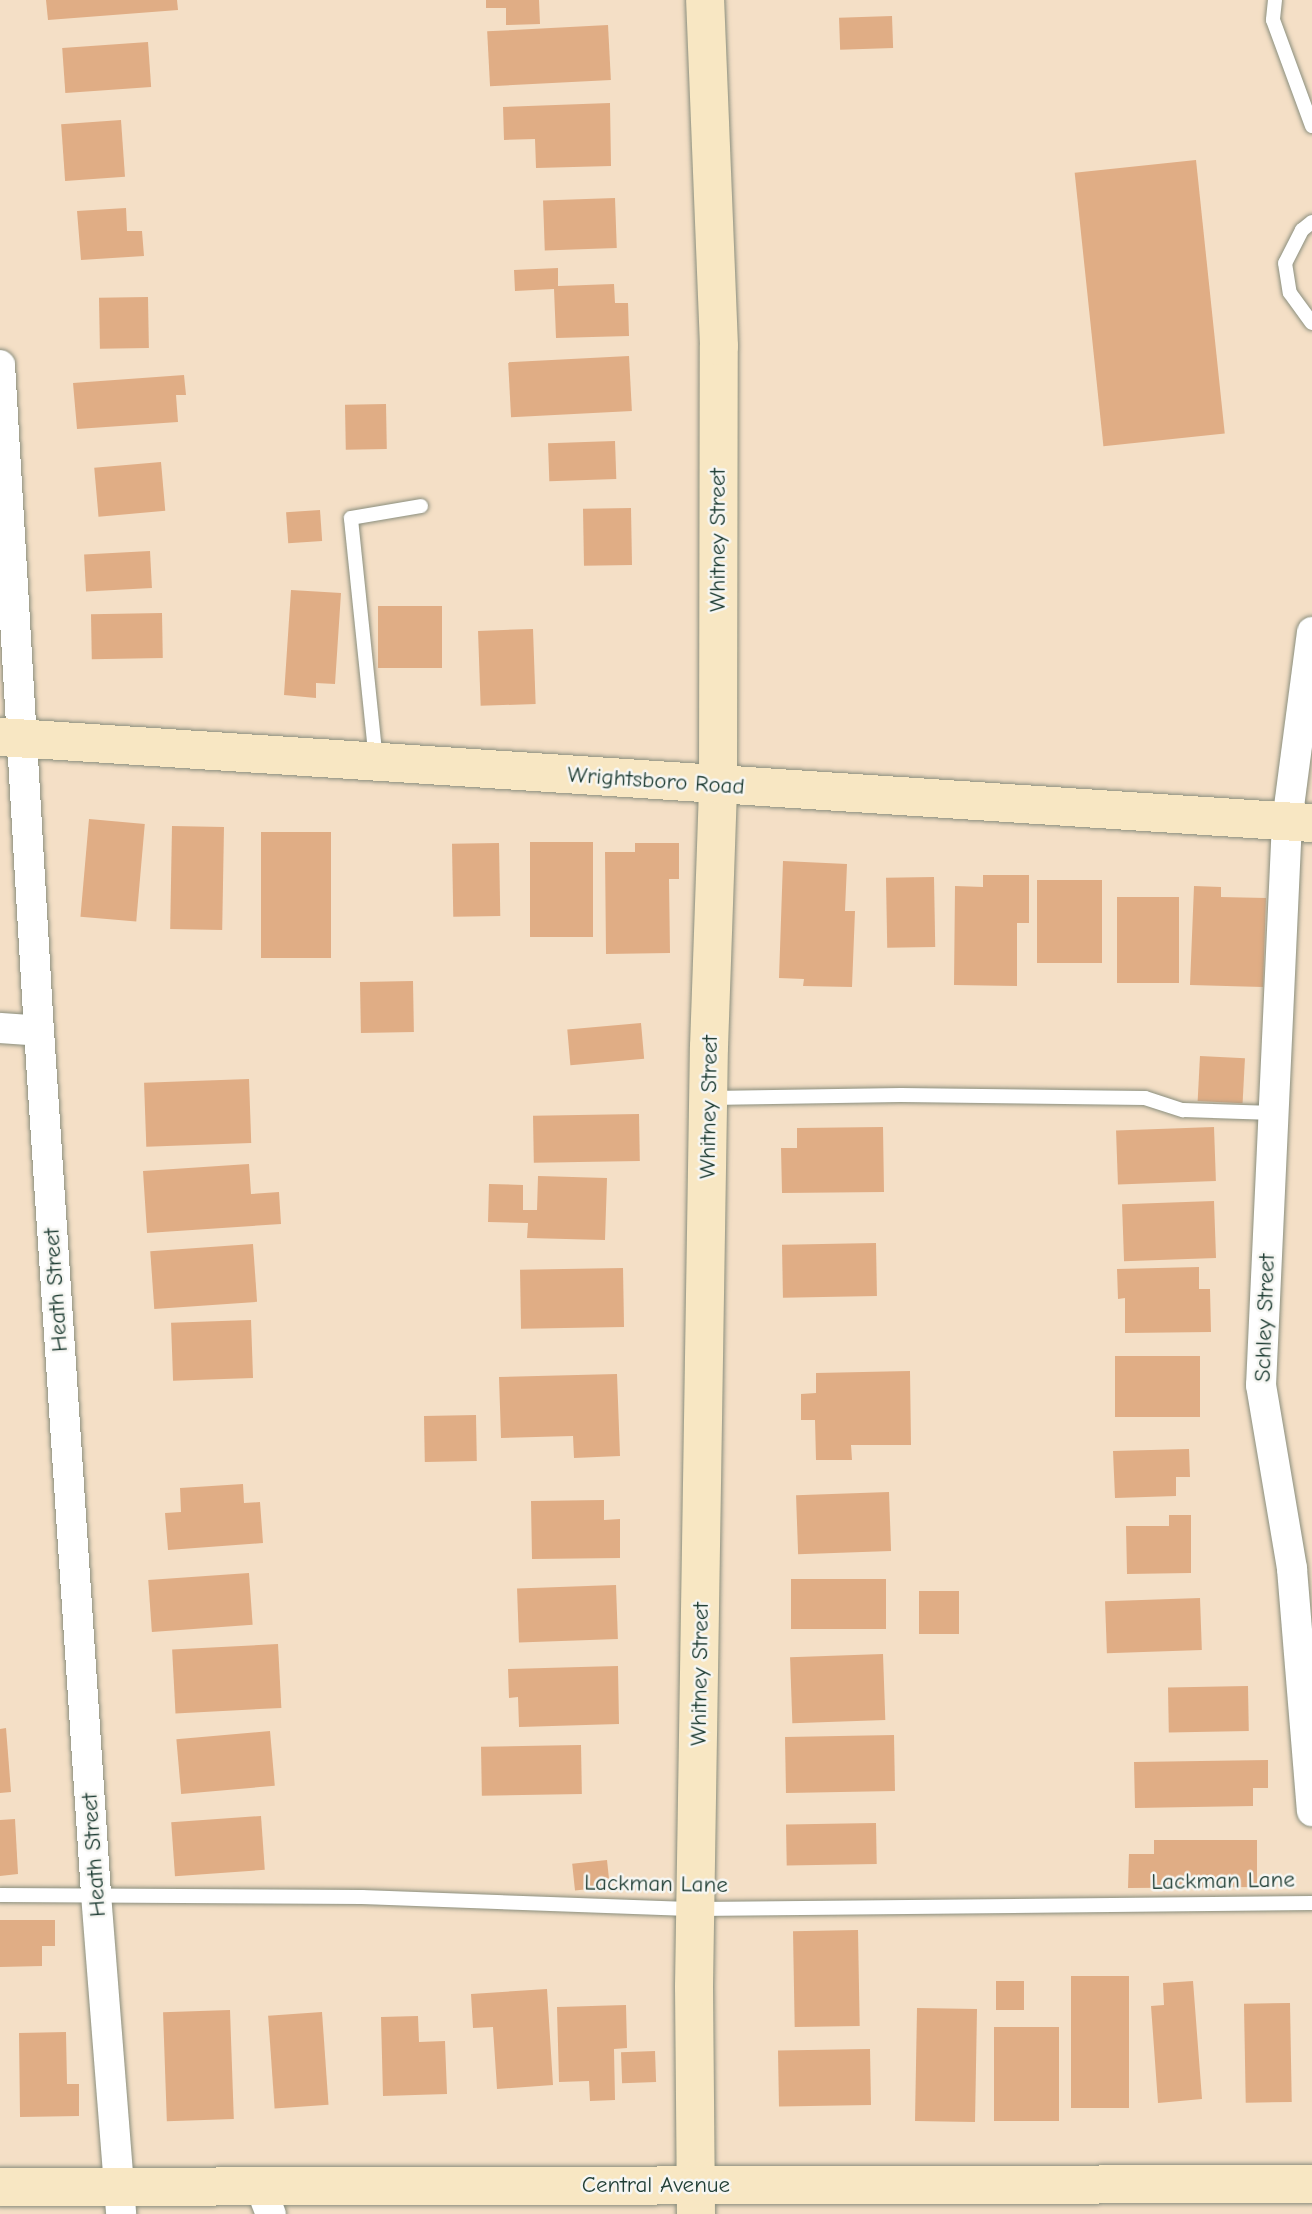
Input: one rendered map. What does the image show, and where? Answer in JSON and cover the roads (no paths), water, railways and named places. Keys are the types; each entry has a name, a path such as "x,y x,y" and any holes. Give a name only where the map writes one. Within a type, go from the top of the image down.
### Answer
{"main road":[{"name":"Whitney Street","path":"695,2199 696,1909 709,1098 718,785 719,346 705,0"},
{"name":"Wrightsboro Road","path":"11,738 1300,822"},
{"name":"Central Avenue","path":"0,2187 120,2200 266,2200 695,2199 1312,2184"}],"street":[{"name":"Heath Street","path":"0,365 11,738 39,1031 96,1894 120,2200"},
{"name":"Schley Street","path":"1312,632 1300,822 1274,1113 1261,1385 1292,1569 1312,1811"},
{"path":"0,1028 39,1031"}],"lane":[{"path":"1275,0 1273,20 1312,126"},
{"path":"1312,222 1302,230 1285,263 1290,293 1312,323"},
{"path":"376,763 351,518 421,506"},
{"path":"709,1098 901,1095 1145,1098 1183,1110 1274,1113"},
{"name":"Lackman Lane","path":"0,1895 362,1897 696,1909 1312,1902"}]}
